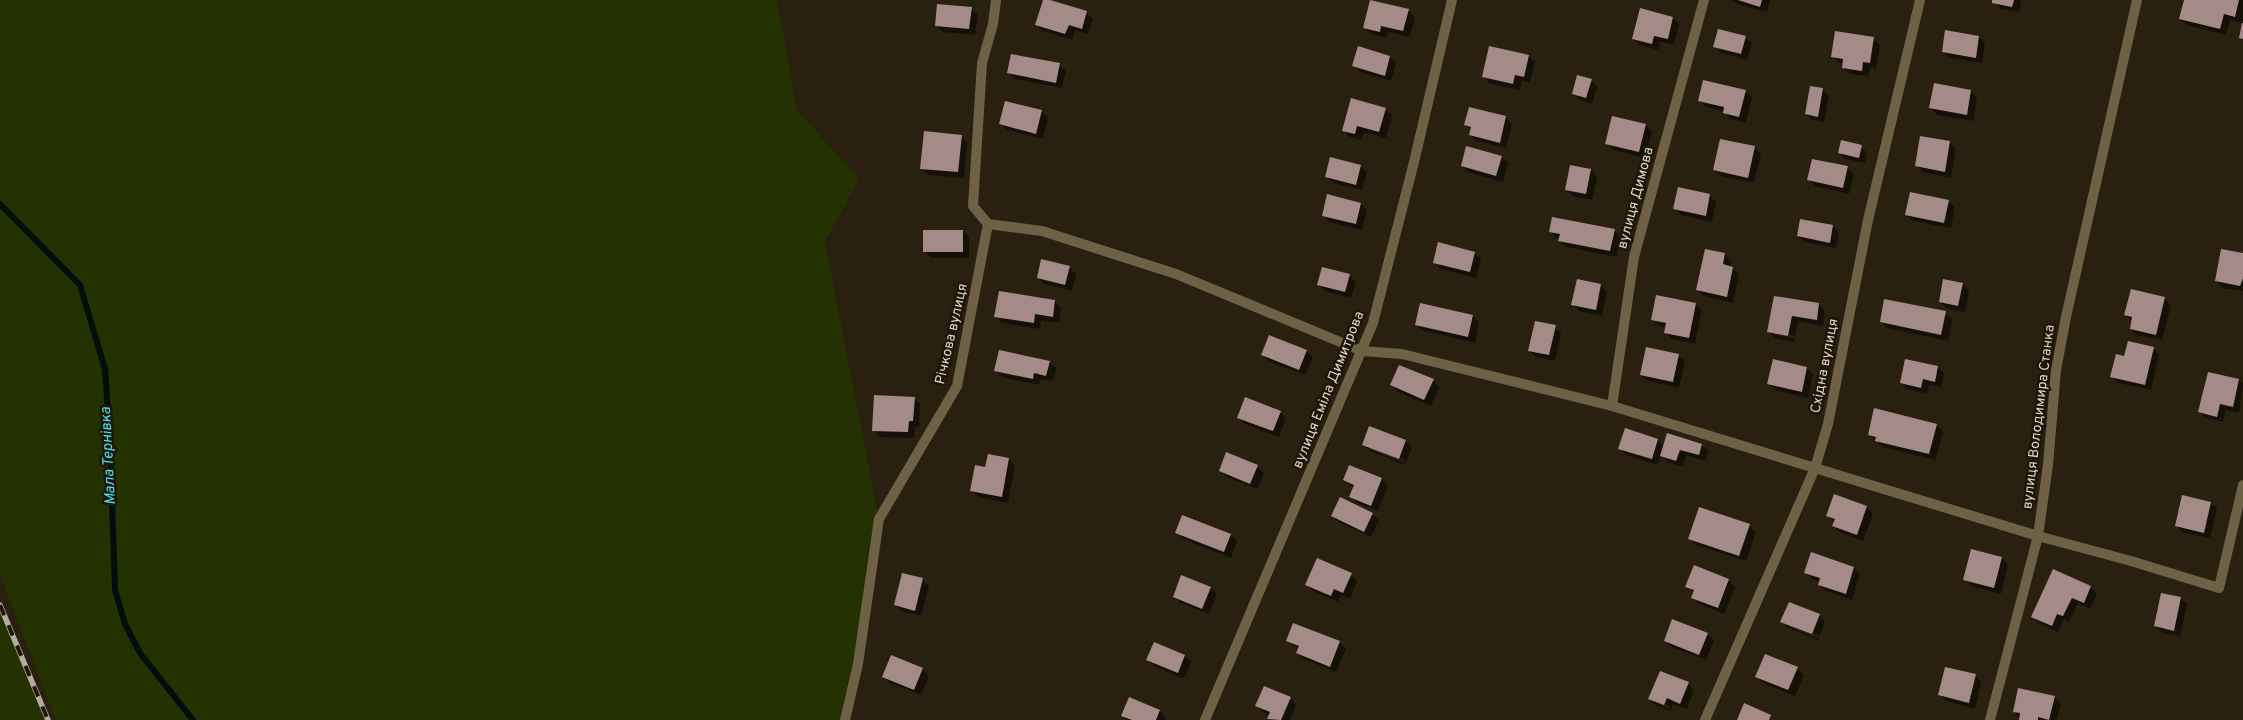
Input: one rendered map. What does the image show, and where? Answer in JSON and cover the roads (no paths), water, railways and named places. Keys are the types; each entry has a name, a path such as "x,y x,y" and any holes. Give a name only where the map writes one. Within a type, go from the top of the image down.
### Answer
{"street":[{"path":"996,0 993,24 982,63 974,167 973,206 988,224 1042,230 1176,274 1362,351 1402,354 1612,406 2038,536 2131,561 2220,588 2243,485"},
{"name":"вулиця Еміла Димитрова","path":"1205,720 1373,323 1405,200 1452,0"},
{"name":"вулиця Димова","path":"1612,406 1634,257 1704,0"},
{"name":"Східна вулиця","path":"1705,720 1814,468 1828,424 1868,220 1920,0"},
{"name":"вулиця Володимира Станка","path":"1990,720 2038,536 2048,466 2056,370 2066,316 2137,0"},
{"name":"Річкова вулиця","path":"845,720 858,664 879,519 957,386 988,224"}],"waterway":[{"name":"Мала Тернівка","path":"0,204 80,285 105,369 110,442 115,590 125,624 140,653 193,720"}],"railway":[{"path":"0,605 48,720"}]}
